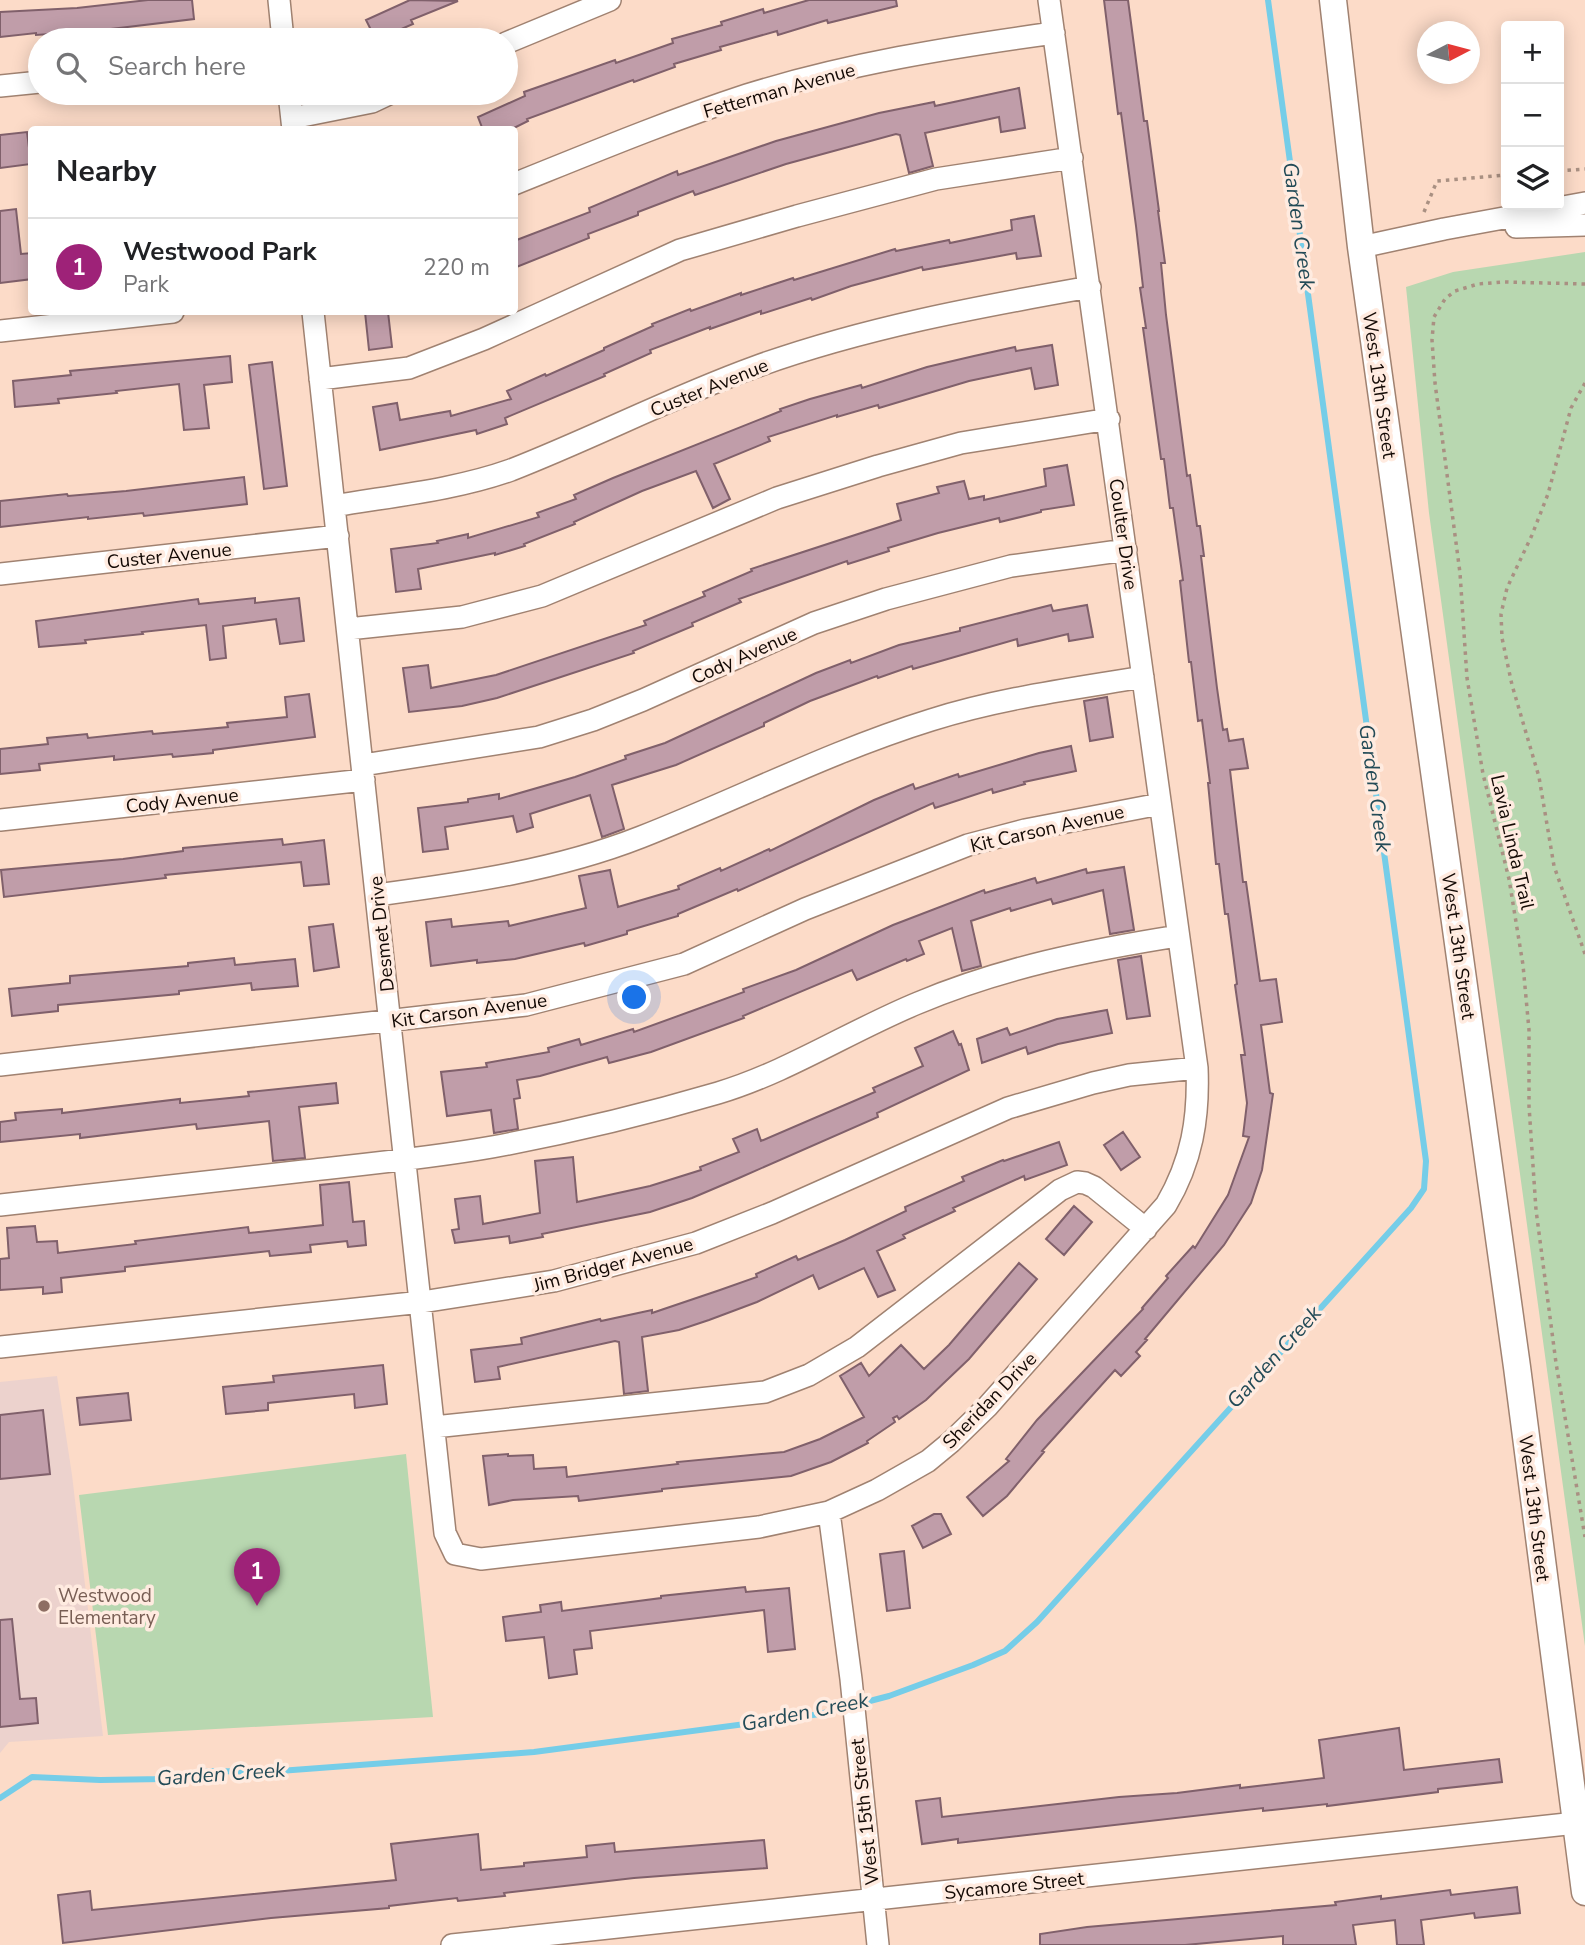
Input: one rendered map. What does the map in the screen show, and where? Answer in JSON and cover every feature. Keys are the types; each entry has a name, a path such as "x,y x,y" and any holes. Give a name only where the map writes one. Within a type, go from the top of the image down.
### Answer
{"main road":[{"name":"West 13th Street","path":"1333,0 1361,247 1517,1367 1585,1892"}],"street":[{"path":"279,0 282,28"},
{"path":"518,38 610,0"},
{"name":"Coulter Drive","path":"1049,0 1197,1068"},
{"name":"Fetterman Avenue","path":"518,182 627,138 749,95 901,58 965,45 1054,33"},
{"path":"0,86 28,83"},
{"path":"290,105 292,124 361,105"},
{"path":"320,379 409,368 484,339 680,250 936,179 1072,158"},
{"path":"1361,247 1585,203"},
{"path":"1434,231 1585,225"},
{"name":"Custer Avenue","path":"334,506 461,484 509,470 754,367 877,330 975,308 1090,287"},
{"path":"0,331 146,315"},
{"name":"Desmet Drive","path":"313,315 445,1532 455,1554"},
{"path":"348,629 462,617 542,596 777,498 878,466 961,443 1109,419"},
{"name":"Custer Avenue","path":"0,574 338,536"},
{"name":"Cody Avenue","path":"0,820 364,773 539,737 643,700 814,624 886,599 1011,566 1126,550"},
{"path":"377,895 466,883 555,864 639,838 820,761 929,720 983,705 1143,677"},
{"name":"Kit Carson Avenue","path":"0,1065 526,1005 684,964 805,909 968,845 1025,830 1160,804"},
{"path":"0,1205 406,1159 489,1148 594,1127 721,1092 801,1060 917,1003 973,982 1017,968 1110,947 1178,936"},
{"name":"Sheridan Drive","path":"455,1554 481,1559 759,1527 829,1512 918,1467 951,1442 987,1407 1166,1205 1190,1153 1196,1127 1199,1100 1197,1068"},
{"name":"Jim Bridger Avenue","path":"0,1347 422,1303 554,1281 696,1243 772,1213 1008,1108 1129,1075 1197,1068"},
{"path":"435,1427 765,1392 809,1375 857,1347 1060,1190 1077,1182 1094,1187 1146,1229"},
{"name":"West 15th Street","path":"829,1512 851,1679 878,1945"},
{"name":"Sycamore Street","path":"452,1945 1576,1823"}],"path":[{"path":"1564,171 1585,169"},
{"path":"1434,231 1423,215 1437,181 1501,175"},
{"name":"Lavia Linda Trail","path":"1585,284 1504,282 1478,284 1455,291 1445,299 1434,317 1432,347 1460,573 1471,705 1486,787 1507,871 1522,965 1529,1030 1535,1197 1556,1363 1585,1537"},
{"path":"1585,383 1571,408 1548,494 1536,527 1507,588 1501,614 1502,638 1512,685 1539,777 1553,866 1585,954"}],"shaded area":[{"name":"Westwood Elementary","path":"57,1376 72,1475 103,1736 9,1742 0,1753 0,1382"}],"green space":[{"path":"1585,252 1585,1646 1429,513 1406,287 1453,272"},
{"path":"406,1454 433,1717 108,1735 79,1495"}],"building":[{"path":"148,0 192,0 194,19 119,28 28,28 28,34 0,37 0,12 77,8"},
{"path":"410,0 458,1 411,20 413,24 404,28 370,28 366,20"},
{"path":"809,0 896,0 897,6 828,23 827,20 778,35 777,31 720,47 721,50 674,64 675,67 527,119 528,121 518,126 481,126 478,117 505,105 518,105 518,99 525,96 524,92 673,43 672,39 722,25 721,22 763,9 764,13"},
{"path":"1104,0 1128,0 1159,211 1165,263 1161,263 1166,315 1187,476 1190,475 1204,556 1201,556 1223,730 1227,729 1229,741 1243,739 1248,768 1230,770 1243,882 1246,882 1260,981 1276,979 1282,1022 1261,1025 1270,1093 1273,1094 1262,1170 1251,1203 1224,1245 1145,1339 1147,1340 1136,1352 1140,1356 1121,1376 1115,1370 1042,1451 1044,1452 1007,1496 983,1516 967,1497 1009,1461 1006,1459 1037,1420 1143,1309 1168,1278 1166,1276 1193,1246 1195,1248 1228,1195 1249,1137 1243,1136 1247,1103 1237,984 1228,914 1225,914 1219,864 1216,864 1210,783 1202,720 1198,721 1189,662 1180,581 1183,580 1173,508 1170,508 1164,459 1161,459 1143,328 1146,328 1136,226 1121,113 1118,114"},
{"path":"1019,88 1025,128 1001,132 999,117 925,133 933,166 909,173 900,135 896,134 786,164 695,195 693,191 638,212 638,215 588,234 589,238 518,266 518,239 590,212 589,208 677,171 678,175 776,141 879,113 934,102 935,106"},
{"path":"27,132 28,164 0,168 0,135"},
{"path":"16,209 21,254 28,253 28,280 0,283 0,211"},
{"path":"1034,216 1041,256 1017,259 1016,253 923,270 922,267 761,314 761,311 650,350 651,353 604,374 605,376 505,418 507,424 477,434 476,430 380,450 373,407 397,403 400,420 450,411 451,416 511,399 507,391 545,374 546,376 653,326 652,324 690,309 691,311 741,293 895,249 896,251 949,240 950,243 1012,230 1011,220"},
{"path":"365,315 388,315 392,347 369,350"},
{"path":"1052,345 1058,385 1035,389 1031,368 969,381 879,408 878,405 837,415 768,437 770,441 714,464 730,499 713,508 696,471 642,491 574,522 575,524 524,544 525,546 495,555 418,569 421,589 396,592 391,549 438,543 437,541 468,534 468,538 539,517 537,513 576,499 574,495 613,478 810,399 861,385 862,388 927,367 974,356 1015,347 1016,351"},
{"path":"230,356 232,382 204,385 209,428 184,430 179,384 58,399 59,403 15,407 13,381 71,375 70,371"},
{"path":"272,362 287,486 264,489 249,365"},
{"path":"1067,465 1074,505 1041,510 1000,522 999,518 888,548 889,551 848,564 847,561 739,599 741,602 633,651 634,653 497,698 462,706 409,712 403,668 428,665 431,688 496,675 646,625 644,621 705,596 703,592 752,571 751,569 901,520 897,504 939,493 937,487 964,481 969,499 984,496 984,500 1046,486 1044,469"},
{"path":"244,477 247,504 144,516 143,513 88,517 0,527 0,501 126,491"},
{"path":"255,598 255,603 299,598 304,641 280,644 276,619 223,626 226,658 210,660 206,625 85,640 86,643 39,647 36,621 198,599 199,604"},
{"path":"1051,605 1053,611 1087,605 1093,637 1069,641 1068,634 1018,646 1017,639 913,669 912,666 878,678 877,676 810,701 764,723 764,726 676,765 612,785 624,829 602,837 590,795 530,814 533,827 517,832 513,816 445,827 448,849 423,852 418,808 468,802 468,799 499,794 499,799 575,777 665,743 850,660 851,663 899,645"},
{"path":"309,694 315,737 173,757 172,754 114,760 114,756 39,764 40,770 0,774 0,749 48,744 47,738 87,734 88,738 152,731 153,734 228,727 227,723 287,717 285,697"},
{"path":"1107,697 1113,737 1090,741 1084,701"},
{"path":"1071,746 1076,771 1024,782 1025,784 993,793 992,789 935,808 933,803 738,891 737,889 678,916 627,931 627,934 585,946 584,943 515,959 477,963 477,960 431,966 426,922 451,919 452,927 508,921 509,926 586,908 579,876 610,870 618,907 679,889 678,886 720,868 721,871 769,849 770,851 913,784 915,789 958,774 959,777"},
{"path":"282,839 283,845 324,840 329,884 304,886 301,862 165,875 166,878 4,897 1,870 123,859 183,851 183,848"},
{"path":"1124,867 1134,930 1110,934 1103,890 1053,904 1051,899 1011,911 1010,908 971,921 981,966 962,971 952,928 919,941 924,954 857,980 852,970 743,1016 744,1018 651,1052 609,1063 607,1057 517,1080 520,1098 514,1099 518,1129 494,1133 491,1110 447,1116 441,1072 487,1067 486,1063 549,1052 548,1048 579,1039 581,1045 633,1029 634,1032 744,992 743,989 796,970 893,925 984,890 985,893 1035,878 1037,883 1086,869 1087,873"},
{"path":"333,924 339,967 314,971 309,927"},
{"path":"1141,956 1150,1016 1127,1019 1118,960"},
{"path":"234,958 235,965 295,959 298,986 252,990 251,983 179,991 179,994 58,1005 58,1011 12,1016 9,989 70,983 70,976 188,966 188,963"},
{"path":"1107,1010 1112,1033 1058,1044 1028,1054 1026,1047 982,1063 977,1039 1007,1028 1010,1035 1057,1019"},
{"path":"953,1031 959,1045 961,1044 969,1070 877,1113 878,1117 739,1178 650,1212 542,1234 543,1237 510,1243 509,1236 455,1243 452,1230 459,1229 455,1199 480,1196 483,1224 540,1213 535,1161 573,1157 577,1202 650,1186 701,1170 700,1167 739,1152 733,1139 757,1129 761,1141 875,1092 873,1088 923,1066 915,1048"},
{"path":"336,1083 338,1103 299,1107 305,1158 273,1161 269,1121 197,1129 196,1124 80,1138 80,1134 0,1142 0,1122 16,1120 15,1113 62,1109 62,1113 180,1099 180,1103 249,1096 248,1092"},
{"path":"1123,1132 1140,1157 1121,1170 1104,1145"},
{"path":"1059,1142 1067,1165 1025,1180 1024,1176 953,1208 955,1211 903,1235 905,1238 877,1251 895,1290 878,1297 864,1268 819,1289 813,1275 757,1302 709,1320 679,1330 642,1337 648,1391 624,1394 619,1342 615,1341 498,1367 500,1379 475,1382 471,1350 522,1344 521,1338 600,1319 601,1321 652,1310 652,1313 757,1277 756,1274 796,1256 798,1260 906,1211 905,1207 964,1181 962,1177"},
{"path":"349,1182 353,1222 364,1221 366,1245 348,1247 347,1241 310,1245 311,1252 270,1256 269,1251 125,1267 125,1271 61,1278 62,1292 43,1294 43,1287 0,1290 0,1259 9,1258 7,1228 35,1226 37,1242 57,1241 58,1253 248,1227 249,1233 323,1225 320,1185"},
{"path":"1074,1206 1092,1222 1064,1255 1046,1239"},
{"path":"1019,1263 1037,1279 969,1359 926,1400 899,1419 897,1416 893,1418 895,1422 867,1441 868,1443 831,1462 791,1476 662,1489 579,1501 578,1496 513,1500 489,1505 483,1456 533,1455 534,1469 566,1467 567,1477 678,1464 677,1462 784,1452 820,1439 864,1417 840,1376 861,1363 869,1376 901,1345 924,1369 949,1345"},
{"path":"383,1365 387,1404 355,1408 354,1394 268,1403 268,1410 226,1414 223,1387 274,1382 273,1376"},
{"path":"128,1393 131,1420 80,1425 77,1398"},
{"path":"43,1410 50,1474 0,1479 0,1415"},
{"path":"934,1514 941,1514 951,1534 923,1548 912,1526"},
{"path":"904,1551 910,1608 887,1611 880,1554"},
{"path":"745,1587 746,1592 789,1588 795,1649 768,1652 764,1610 590,1631 592,1648 574,1650 577,1674 549,1678 544,1637 506,1641 503,1617 541,1612 540,1605 561,1602 562,1611"},
{"path":"12,1619 20,1699 36,1698 38,1723 0,1727 0,1620"},
{"path":"1399,1728 1404,1770 1499,1759 1502,1782 1327,1806 1263,1811 1263,1808 958,1843 958,1839 922,1844 916,1801 940,1798 942,1817 1324,1778 1319,1740"},
{"path":"478,1834 481,1870 587,1857 586,1846 614,1843 615,1852 764,1840 767,1868 634,1878 504,1893 505,1896 458,1901 457,1898 389,1908 271,1918 63,1943 58,1895 90,1891 92,1910 396,1880 391,1844"},
{"path":"1517,1887 1520,1913 1475,1918 1474,1913 1421,1920 1424,1945 1397,1945 1395,1920 1353,1925 1356,1945 1283,1945 1283,1936 1185,1945 1040,1945 1040,1934 1087,1927 1336,1905 1335,1902 1381,1896 1381,1899 1450,1890 1451,1895"}],"waterway":[{"name":"Garden Creek","path":"0,1798 32,1777 164,1779 209,1771 266,1772 534,1752 820,1714 889,1696 973,1665 1005,1651 1037,1622 1411,1208 1424,1189 1426,1161 1268,0"}],"place":[{"name":"Westwood Elementary","path":"44,1606"},
{"name":"Westwood Park","path":"257,1606"}]}
